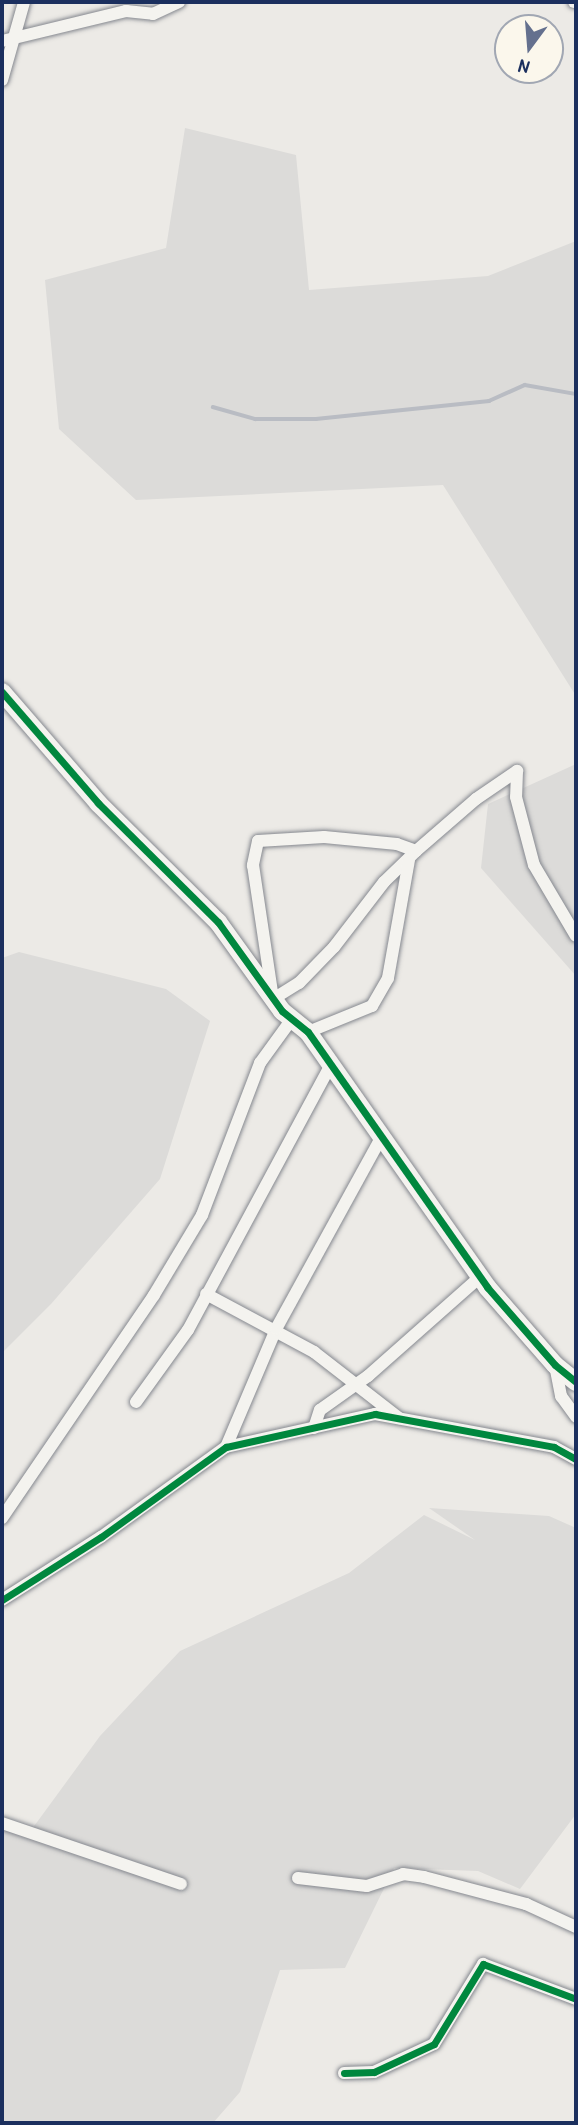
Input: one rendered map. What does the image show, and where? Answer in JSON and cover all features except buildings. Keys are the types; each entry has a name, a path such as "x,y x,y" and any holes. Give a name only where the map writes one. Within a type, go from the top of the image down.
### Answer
{"street":[{"path":"2,80 24,2"},
{"path":"2,41 126,11 153,14 179,2"},
{"path":"2,692 98,803 218,922 273,999 308,1032 480,1277 555,1365 576,1382"},
{"path":"273,999 299,983 334,947 384,882 412,855 476,799 517,771 516,797 534,865 576,936"},
{"path":"273,999 253,865 258,841 324,837 397,844 412,855"},
{"path":"308,1032 372,1006 388,978 412,855"},
{"path":"2,1518 154,1295 202,1215 255,1075 292,1019"},
{"path":"136,1402 156,1380 206,1294 331,1064"},
{"path":"226,1447 276,1329 382,1136"},
{"path":"314,1428 320,1410 358,1383 480,1277"},
{"path":"206,1294 276,1329 358,1383 400,1418"},
{"path":"555,1365 561,1396 576,1418"},
{"path":"2,1600 109,1531 226,1447 375,1414 554,1447 576,1459"},
{"path":"2,1823 181,1884"},
{"path":"299,1878 367,1886 403,1874 424,1877 526,1904 576,1927"},
{"path":"344,2073 374,2073 434,2044 483,1964 576,1999"}],"shaded area":[{"path":"185,128 296,155 309,290 488,276 576,241 576,696 443,485 136,500 59,429 45,280 166,248"},
{"path":"576,764 576,976 481,868 488,804"},
{"path":"19,952 166,989 210,1021 160,1179 51,1304 2,1353 2,958"},
{"path":"429,1508 549,1516 576,1528 576,1814 520,1889 478,1871 394,1868 345,1968 280,1970 240,2092 213,2123 2,2123 2,1819 32,1829 100,1736 180,1651 349,1573 424,1515 475,1540"}],"waterway":[{"path":"213,407 255,419 316,419 489,401 525,385 576,394"}],"cycle path":[{"path":"2,692 98,803 218,922 282,1011 308,1032 487,1287 555,1365 576,1382"},
{"path":"2,1600 101,1537 226,1447 375,1414 554,1447 576,1459"},
{"path":"344,2073 374,2072 434,2044 483,1964 576,1999"}]}
